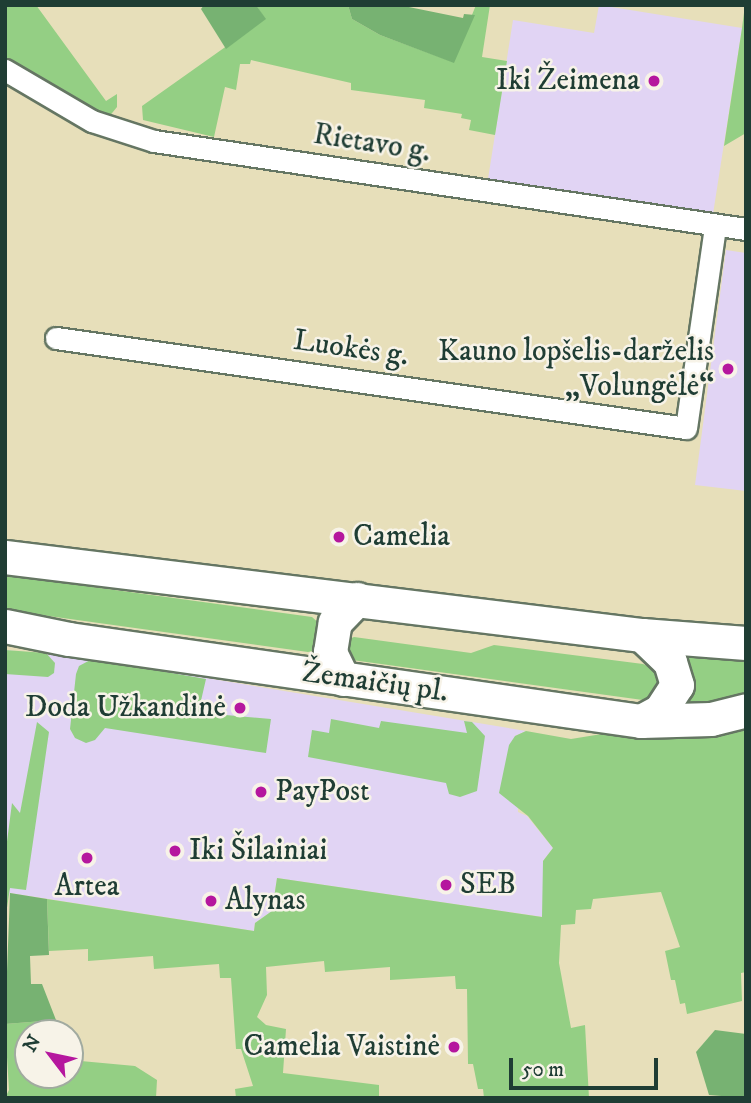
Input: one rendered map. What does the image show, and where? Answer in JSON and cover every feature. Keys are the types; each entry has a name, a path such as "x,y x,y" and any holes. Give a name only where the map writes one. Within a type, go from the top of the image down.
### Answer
{"main road":[{"path":"5,544 53,562"},
{"path":"5,557 642,635 746,643"},
{"path":"343,679 330,652 335,622 357,599"},
{"name":"Žemaičių pl.","path":"10,629 641,721 711,719 746,710"},
{"path":"641,721 660,711 677,685 670,662 642,635"}],"street":[{"name":"Rietavo g.","path":"5,70 92,121 130,136 715,227 746,229"},
{"name":"Luokės g.","path":"56,338 686,428 715,227"}],"shaded area":[{"path":"599,5 742,28 713,214 488,179 513,20 594,33"},
{"name":"Kauno lopšelis-darželis „Volungėlė“","path":"726,250 746,253 746,491 695,485"},
{"path":"5,650 92,659 526,731 515,736 518,812 527,816 553,848 543,861 543,917 277,878 272,911 255,923 254,931 10,893 5,908"}],"green space":[{"path":"5,5 36,5 106,101 117,94 117,107 108,118 5,57"},
{"path":"204,5 256,5 266,19 226,49 201,9"},
{"path":"256,5 348,5 352,19 380,35 453,62 476,5 490,5 482,57 507,61 495,135 469,130 471,120 461,118 462,114 424,108 425,100 351,90 351,83 251,60 250,64 240,64 236,90 225,87 214,137 143,120 142,106 265,19"},
{"path":"348,5 399,5 463,18 464,14 475,15 454,63 380,35 352,19"},
{"path":"745,5 746,133 724,146 742,28"},
{"path":"5,575 312,617 322,626 317,650 308,652 5,610"},
{"path":"354,637 471,653 494,645 643,664 666,675 650,701 352,660 345,655 347,640"},
{"path":"5,650 46,653 55,663 54,673 48,677 5,674"},
{"path":"692,654 746,658 746,697 682,706 684,657"},
{"path":"92,659 206,679 200,705 226,715 271,719 266,753 105,728 95,740 86,743 75,738 70,729 76,674 79,666"},
{"path":"331,719 379,728 381,721 467,733 464,721 472,722 485,736 477,791 460,797 449,794 446,783 308,757 312,730 329,733"},
{"path":"37,722 49,732 26,890 10,888 5,921 5,857 12,803 20,813"},
{"path":"746,723 746,972 741,973 742,1001 687,1014 685,1003 680,1004 675,980 671,980 665,951 680,947 661,892 593,899 591,909 576,910 575,924 561,925 559,963 571,1028 585,1025 589,1098 484,1098 483,1089 478,1089 473,1064 468,1064 467,989 456,989 455,976 390,980 390,967 325,972 324,961 266,967 267,995 257,1017 266,1025 286,1029 283,1073 379,1085 379,1098 236,1098 235,1089 253,1086 241,1049 236,1049 231,978 220,978 219,964 154,969 153,956 88,961 88,949 49,951 47,899 254,931 255,923 272,911 277,878 542,917 543,861 553,848 528,816 499,793 509,745 515,736 526,731 571,739 608,733 650,737"},
{"path":"10,893 47,899 49,955 30,956 31,984 42,984 56,1019 14,1019 14,1023 5,1024"},
{"path":"14,1023 14,1089 84,1089 84,1061 135,1066 157,1080 156,1098 5,1098 9,1090 5,1024"},
{"path":"715,1030 746,1034 746,1098 709,1095 696,1052"}],"place":[{"name":"Iki Žeimena","path":"654,81"},
{"name":"Kauno lopšelis-darželis „Volungėlė“","path":"728,369"},
{"name":"Camelia","path":"339,537"},
{"name":"Doda Užkandinė","path":"240,708"},
{"name":"PayPost","path":"261,792"},
{"name":"Iki Šilainiai","path":"175,851"},
{"name":"Artea","path":"87,858"},
{"name":"SEB","path":"446,885"},
{"name":"Alynas","path":"211,901"},
{"name":"Camelia Vaistinė","path":"454,1047"}]}
